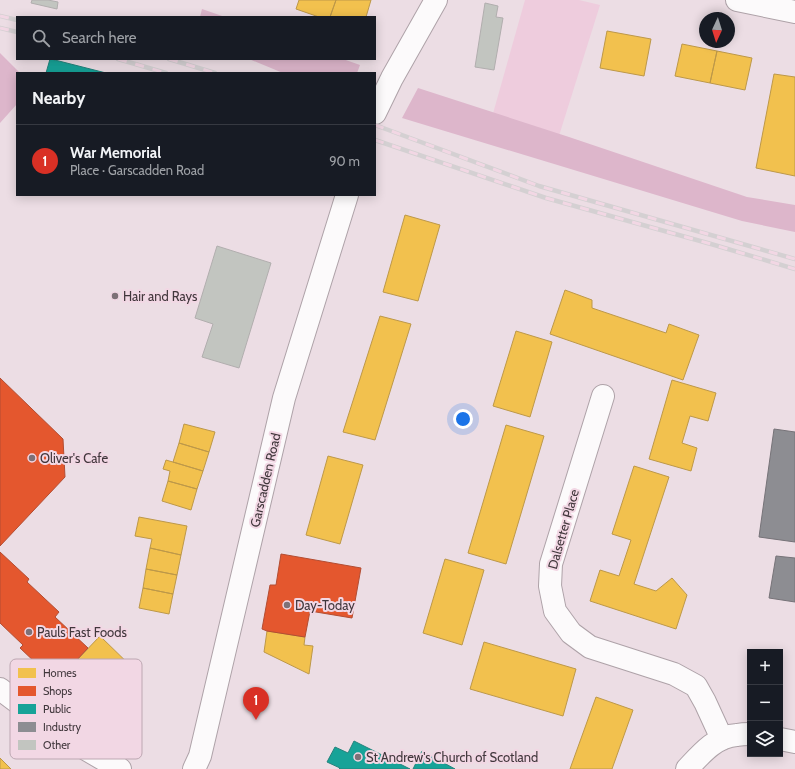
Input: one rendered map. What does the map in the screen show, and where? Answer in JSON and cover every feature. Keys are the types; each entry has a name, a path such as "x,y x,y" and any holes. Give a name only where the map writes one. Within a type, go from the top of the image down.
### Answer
{"street":[{"path":"376,111 392,78 436,0"},
{"path":"737,0 795,12"},
{"name":"Garscadden Road","path":"194,769 200,756 284,398 347,196"},
{"name":"Dalsetter Place","path":"603,396 551,564 550,586 555,611 571,633 590,647 674,674 696,686 706,702 722,739"},
{"path":"0,689 10,696"},
{"path":"687,769 705,749 722,739 736,735 747,734"},
{"path":"783,740 795,742"},
{"path":"103,759 120,769"}],"shaded area":[{"path":"525,0 579,0 600,5 558,139 492,117"},
{"path":"202,9 222,16 200,16"},
{"path":"0,53 19,72 16,72 16,105 0,123"},
{"path":"251,60 346,60 360,65 357,72 281,72"},
{"path":"418,88 747,197 795,205 795,232 742,221 402,118"}],"building: Homes":[{"path":"299,0 336,0 330,16 316,16 296,9"},
{"path":"336,0 371,0 366,16 330,16"},
{"path":"607,31 651,39 644,76 600,68"},
{"path":"682,44 717,51 710,83 675,76"},
{"path":"717,51 752,58 745,90 710,83"},
{"path":"774,74 795,77 795,176 756,168"},
{"path":"405,215 440,225 418,301 383,292"},
{"path":"565,290 592,300 592,308 666,333 669,324 699,335 683,380 550,334"},
{"path":"380,316 411,324 375,440 343,432"},
{"path":"516,331 552,342 530,417 493,406"},
{"path":"672,380 716,393 708,421 690,416 682,443 697,448 691,471 649,459"},
{"path":"184,424 215,432 209,452 179,443"},
{"path":"506,425 544,436 506,564 468,553"},
{"path":"179,443 209,452 203,471 173,462"},
{"path":"328,456 363,465 340,544 306,535"},
{"path":"166,460 203,471 197,489 168,481 170,471 163,469"},
{"path":"634,466 669,477 634,584 656,591 672,578 687,595 676,629 590,601 600,570 619,576 631,540 612,534"},
{"path":"168,481 197,489 191,510 162,501"},
{"path":"139,517 187,526 181,555 150,548 152,539 135,536"},
{"path":"150,548 181,555 177,575 146,569"},
{"path":"445,559 484,570 462,645 423,633"},
{"path":"146,569 177,575 173,594 143,588"},
{"path":"143,588 173,594 169,614 139,608"},
{"path":"267,631 305,637 304,645 313,646 309,674 264,652"},
{"path":"100,636 124,659 78,659"},
{"path":"484,642 576,669 563,716 470,689"},
{"path":"596,697 633,710 612,769 570,769"},
{"path":"0,758 11,769 0,769"}],"building: Shops":[{"name":"Oliver's Cafe","path":"0,378 63,439 65,477 0,546"},
{"path":"0,552 29,579 27,582 59,612 55,617 88,648 78,659 32,659 20,648 23,645 0,623"},
{"path":"281,554 361,568 352,618 310,611 305,637 262,629 270,585 276,585"}],"building: Public":[{"path":"50,60 55,60 102,72 46,72"},
{"name":"St Andrew's Church of Scotland","path":"354,741 410,769 339,769 340,768 327,762 335,747 348,753"},
{"name":"St Andrew's Church of Scotland","path":"422,751 455,769 413,769"}],"building: Industry":[{"path":"774,429 795,432 795,542 759,537"},
{"path":"776,556 795,558 795,602 769,598"}],"building: Other":[{"path":"32,0 48,0 58,2 57,9 31,3"},
{"path":"485,3 498,6 496,17 503,18 494,70 475,67"},
{"path":"217,246 271,263 239,368 202,357 213,324 195,318"}],"railway":[{"path":"0,16 16,20"},
{"path":"0,28 16,32"},
{"path":"121,60 163,72"},
{"path":"172,60 212,72"},
{"path":"376,125 539,186 795,259"},
{"path":"376,140 546,198 795,269"}],"place":[{"name":"Hair and Rays","path":"115,296"},
{"name":"Oliver's Cafe","path":"32,458"},
{"name":"Day-Today","path":"287,605"},
{"name":"Pauls Fast Foods","path":"29,632"},
{"name":"War Memorial","path":"256,720"},
{"name":"St Andrew's Church of Scotland","path":"358,757"}]}
